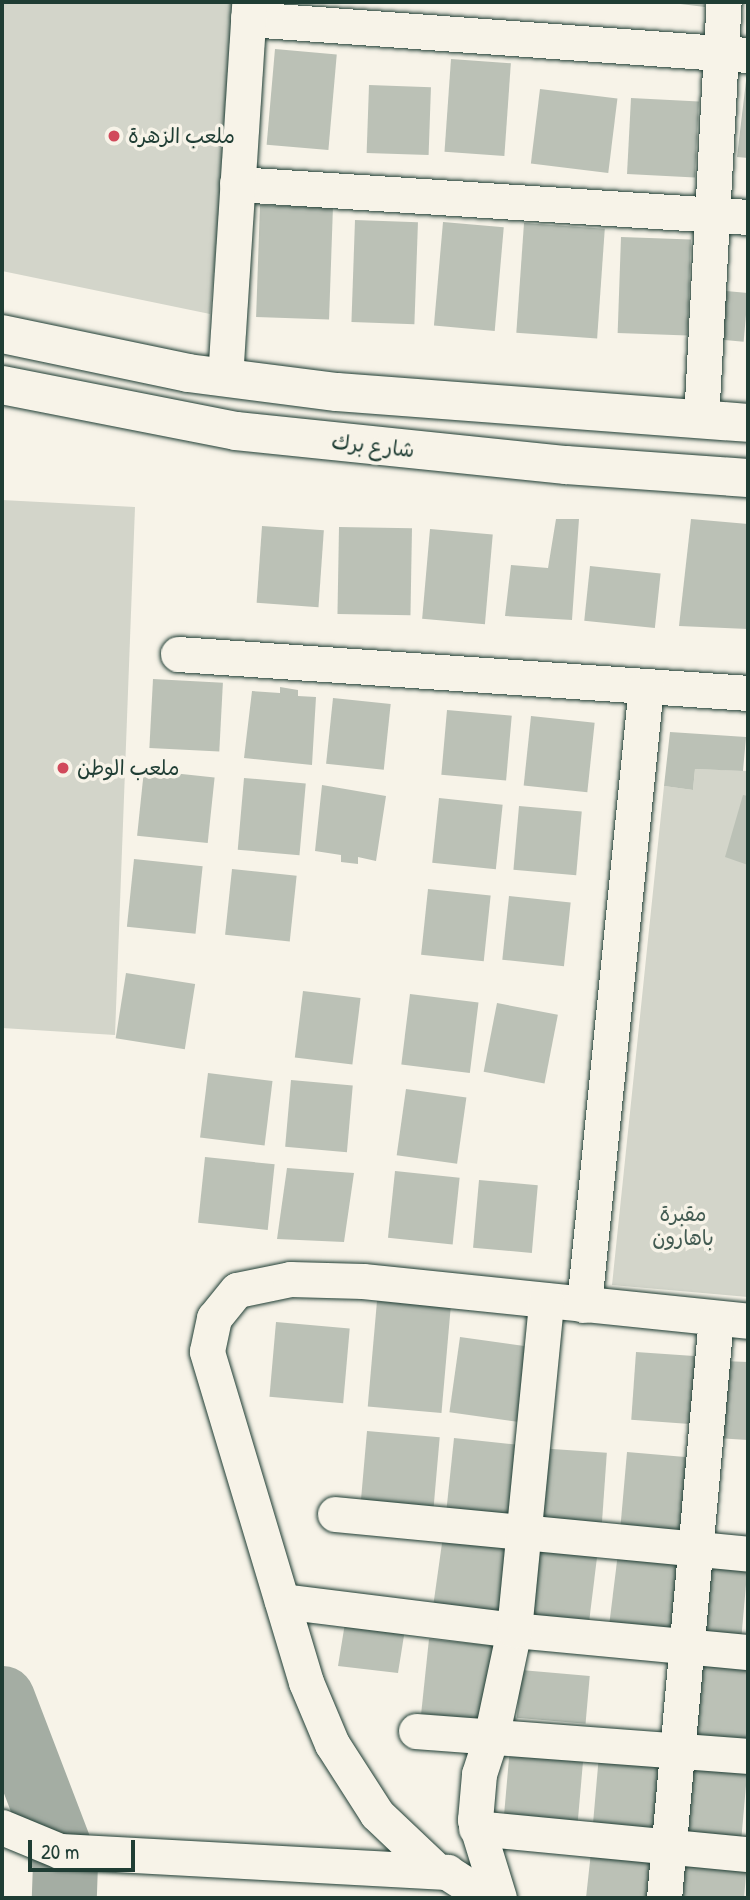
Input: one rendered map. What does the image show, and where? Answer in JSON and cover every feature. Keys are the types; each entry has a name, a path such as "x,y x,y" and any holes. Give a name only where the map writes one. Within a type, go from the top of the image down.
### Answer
{"main road":[{"path":"2,334 225,378 337,392 748,423"},
{"name":"شارع برك","path":"2,385 236,431 566,465 748,478"}],"street":[{"path":"701,420 713,215 735,54 724,2"},
{"path":"225,378 249,10 735,54"},
{"path":"237,184 748,218"},
{"path":"178,654 748,693"},
{"path":"584,1305 646,686"},
{"path":"437,1871 377,1814 332,1744 306,1682 207,1351 214,1318 237,1290 290,1279 363,1281 732,1320 695,1549 664,1898"},
{"path":"499,1898 477,1828 479,1774 491,1738 514,1630 546,1300"},
{"path":"335,1514 748,1553"},
{"path":"282,1601 514,1630 748,1652"},
{"path":"415,1731 748,1756"},
{"path":"2,1827 60,1851 447,1872 486,1898"},
{"path":"477,1828 748,1854"}],"green space":[{"name":"ملعب الزهرة","path":"2,2 238,2 210,314 2,271"},
{"name":"ملعب الوطن","path":"2,500 135,507 115,1035 2,1028"},
{"name":"مقبرة باهارون","path":"695,769 748,771 748,1297 612,1285 664,786 693,790"}],"building":[{"path":"664,2 706,2 705,7"},
{"path":"275,49 337,54 328,150 267,145"},
{"path":"451,59 511,63 504,156 445,152"},
{"path":"748,81 748,158 737,157"},
{"path":"369,85 431,87 429,155 367,153"},
{"path":"540,89 617,99 608,173 531,163"},
{"path":"631,98 699,102 695,177 627,174"},
{"path":"260,205 333,208 329,319 256,317"},
{"path":"355,220 418,222 414,324 351,322"},
{"path":"443,222 504,227 495,331 434,326"},
{"path":"524,223 605,229 597,338 516,333"},
{"path":"621,237 691,239 688,335 618,333"},
{"path":"726,291 748,293 744,342 722,340"},
{"path":"556,519 579,519 572,620 505,616 511,565 548,568"},
{"path":"691,519 748,524 748,629 679,626"},
{"path":"262,526 324,530 318,607 257,603"},
{"path":"339,527 412,528 410,615 337,614"},
{"path":"430,529 493,534 485,624 422,619"},
{"path":"590,566 661,573 655,628 584,621"},
{"path":"153,679 223,683 219,752 149,748"},
{"path":"280,687 298,690 298,696 316,697 312,765 244,758 252,691 280,693"},
{"path":"333,698 391,704 384,770 326,764"},
{"path":"447,710 512,716 506,780 441,775"},
{"path":"531,716 595,723 587,792 524,786"},
{"path":"670,732 746,737 743,771 695,769 693,790 664,786"},
{"path":"144,770 215,777 208,843 137,836"},
{"path":"244,778 306,783 299,855 238,850"},
{"path":"322,785 386,796 376,861 358,857 358,864 341,862 341,855 315,851"},
{"path":"743,795 748,796 748,865 725,857"},
{"path":"439,798 503,805 496,869 432,863"},
{"path":"519,806 582,811 576,875 513,870"},
{"path":"134,859 203,866 196,934 127,927"},
{"path":"232,869 297,876 290,941 225,935"},
{"path":"428,889 491,896 484,961 421,955"},
{"path":"509,896 571,902 564,966 502,960"},
{"path":"126,973 195,984 185,1049 116,1038"},
{"path":"303,991 361,998 352,1065 295,1058"},
{"path":"410,994 478,1002 470,1073 401,1064"},
{"path":"497,1003 558,1015 545,1084 484,1072"},
{"path":"208,1073 273,1081 265,1145 200,1138"},
{"path":"291,1080 353,1085 347,1152 285,1147"},
{"path":"406,1089 466,1097 457,1164 397,1155"},
{"path":"205,1157 275,1164 268,1230 198,1223"},
{"path":"287,1168 354,1173 344,1242 277,1239"},
{"path":"395,1171 460,1178 453,1244 388,1238"},
{"path":"479,1180 538,1185 532,1253 473,1248"},
{"path":"377,1301 451,1307 441,1413 368,1407"},
{"path":"276,1322 350,1328 343,1403 269,1397"},
{"path":"460,1337 535,1348 525,1423 449,1412"},
{"path":"636,1352 705,1357 700,1425 631,1420"},
{"path":"723,1361 748,1362 748,1440 716,1438"},
{"path":"367,1431 440,1437 433,1513 360,1507"},
{"path":"454,1438 524,1445 516,1520 446,1513"},
{"path":"538,1448 607,1453 602,1527 533,1522"},
{"path":"627,1452 697,1458 690,1536 620,1530"},
{"path":"443,1536 511,1546 501,1621 432,1611"},
{"path":"529,1545 597,1553 588,1629 520,1620"},
{"path":"618,1553 685,1561 676,1639 608,1630"},
{"path":"706,1560 748,1564 741,1640 699,1637"},
{"path":"345,1623 406,1623 398,1673 338,1666"},
{"path":"429,1639 498,1646 490,1721 421,1714"},
{"path":"699,1660 748,1664 748,1742 691,1738"},
{"path":"521,1670 590,1676 586,1724 517,1718"},
{"path":"510,1747 584,1753 577,1829 503,1823"},
{"path":"599,1755 668,1761 661,1837 592,1831"},
{"path":"690,1760 748,1765 741,1841 683,1836"},
{"path":"591,1852 655,1859 651,1898 586,1898"},
{"path":"679,1857 747,1863 744,1898 676,1898"}],"waterway":[{"path":"2,1698 65,1863 64,1898"}],"place":[{"name":"ملعب الزهرة","path":"114,136"},
{"name":"ملعب الوطن","path":"63,768"}]}
